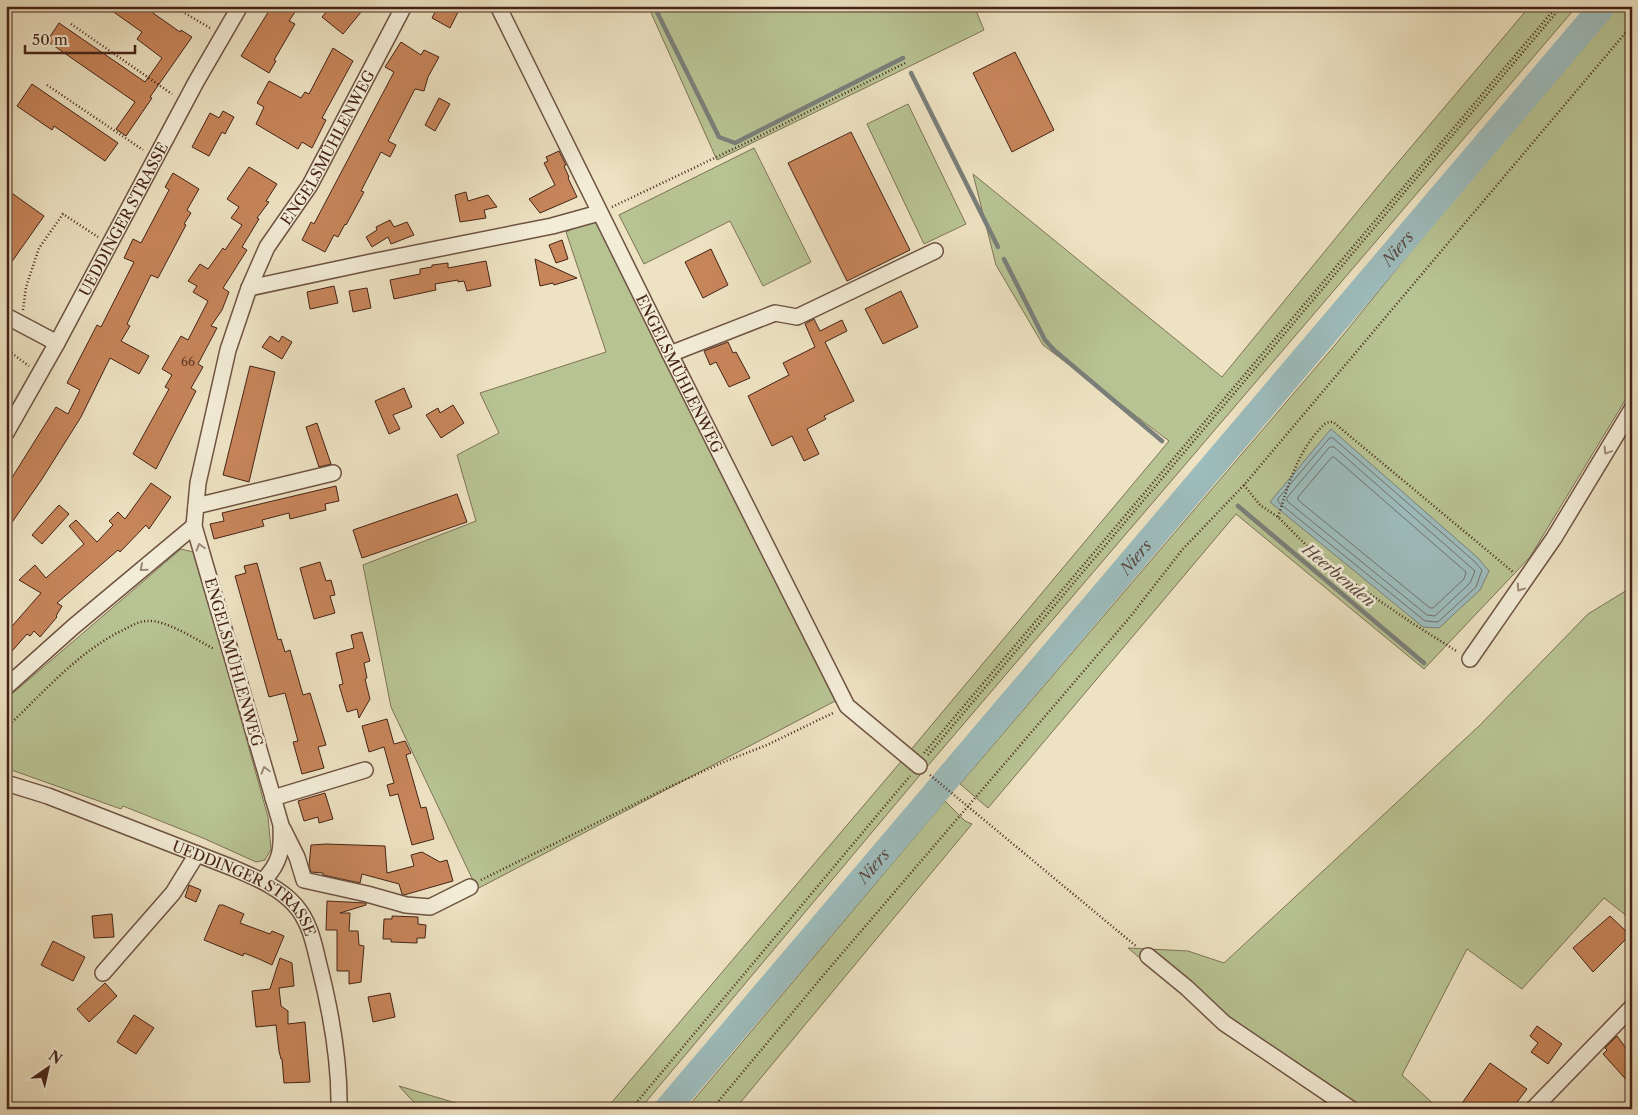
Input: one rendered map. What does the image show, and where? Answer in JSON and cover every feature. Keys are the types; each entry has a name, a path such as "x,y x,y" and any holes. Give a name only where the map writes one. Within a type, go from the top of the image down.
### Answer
{"street":[{"name":"UEDDINGER STRASSE","path":"6,433 185,103 240,6"},
{"name":"ENGELSMÜHLENWEG","path":"263,881 279,860 282,844 281,825 194,526 198,484 228,350 249,288 267,248 310,185 404,6"},
{"name":"ENGELSMÜHLENWEG","path":"498,6 599,213 847,706"},
{"path":"249,288 552,226 599,213"},
{"path":"670,354 775,313 797,317 935,251"},
{"path":"6,316 56,343"},
{"path":"1470,659 1525,582 1583,492 1632,409"},
{"path":"196,506 333,473"},
{"path":"6,687 73,627 194,526"},
{"path":"847,706 921,768"},
{"path":"273,798 365,770"},
{"name":"UEDDINGER STRASSE","path":"6,783 48,796 263,881 290,900 303,915 308,925 331,1014 340,1083 340,1109"},
{"path":"281,825 297,857 304,880 406,905 430,907 470,887"},
{"path":"103,973 173,894 197,854"},
{"path":"1148,956 1187,988 1224,1023 1352,1109"},
{"path":"1533,1109 1632,1006"}],"path":[{"path":"173,6 223,36"},
{"path":"921,768 1557,6"},
{"path":"631,1109 921,768 1562,6"},
{"path":"71,24 185,103"},
{"path":"712,1109 1130,617 1182,550 1244,484 1632,25"},
{"path":"599,213 748,142 905,63"},
{"path":"46,85 142,150 162,147"},
{"path":"20,324 26,286 39,248 63,214 109,245"},
{"path":"6,349 40,373"},
{"path":"1278,517 1299,457 1324,424 1331,422 1525,582"},
{"path":"1244,484 1260,505 1278,517 1313,552 1358,587 1412,624 1470,659"},
{"path":"6,725 9,725 86,652 136,623 149,620 170,626 233,658"},
{"path":"470,887 667,788 767,745 847,706"},
{"path":"921,768 1148,956"}],"green space":[{"path":"648,6 974,6 984,30 717,160"},
{"path":"1530,6 1577,6 920,775 640,1109 606,1109 904,758 1169,441 1043,345 996,265 973,174 1222,377 1384,179"},
{"path":"1617,6 1632,6 1632,389 1530,557 1424,669 1236,514 988,808 960,784 1335,345 1434,223"},
{"path":"908,104 966,224 924,244 867,124"},
{"path":"754,148 811,262 763,286 730,221 644,264 619,215"},
{"path":"607,213 837,700 477,889 391,707 363,565 476,521 457,455 499,433 480,393 606,352 566,232"},
{"path":"181,549 193,552 196,557 268,817 271,849 265,860 256,862 203,838 123,806 121,809 6,768 6,699"},
{"path":"1632,587 1632,920 1604,898 1522,989 1467,949 1402,1075 1439,1109 1318,1109 1326,1100 1214,1021 1128,948 1188,951 1224,963 1479,726 1588,614"},
{"path":"945,801 965,821 972,824 735,1109 686,1109"},
{"path":"399,1086 456,1103 463,1109 420,1109"}],"water":[{"path":"1331,429 1478,558 1489,571 1480,590 1439,628 1423,627 1270,502"}],"building":[{"path":"105,6 143,6 180,32 181,30 192,37 150,97 152,98 126,136 116,129 135,102 47,41 59,23 145,82 162,58 137,39 142,32"},
{"path":"272,6 285,6 295,12 289,21 295,24 274,60 276,61 269,73 241,56"},
{"path":"331,6 366,6 343,34 322,17"},
{"path":"438,6 461,6 450,28 432,18"},
{"path":"401,42 421,55 424,50 439,57 428,77 424,91 415,89 388,141 396,145 390,157 381,152 361,191 364,192 346,225 338,237 334,235 325,252 302,240 311,222 314,224 394,72 385,67"},
{"path":"333,48 353,61 322,118 326,120 312,148 302,142 298,149 256,124 264,107 257,103 269,81 301,98 305,92 309,94"},
{"path":"1015,52 1054,130 1012,152 973,73"},
{"path":"32,84 118,143 105,161 54,126 52,130 17,106"},
{"path":"439,98 450,104 435,131 425,125"},
{"path":"223,111 234,117 225,134 222,132 209,156 192,147 210,113 219,118"},
{"path":"851,132 910,250 847,281 788,163"},
{"path":"559,151 577,197 540,213 529,199 555,185 544,163 548,161 546,157"},
{"path":"249,167 277,184 266,201 269,202 257,218 259,219 242,247 247,250 223,288 229,292 222,310 211,326 217,328 198,364 203,367 191,388 196,391 156,469 133,454 169,389 165,387 172,375 162,369 181,336 188,340 208,301 193,292 197,286 188,281 200,264 208,269 223,248 225,250 242,225 231,218 239,207 227,199"},
{"path":"173,173 199,189 187,210 191,213 184,224 186,225 158,278 151,275 127,324 130,326 121,341 149,356 139,374 110,358 81,417 6,531 6,484 13,476 56,407 68,414 80,390 67,383 97,325 101,327 134,262 124,258 133,239 141,243 169,190 165,187"},
{"path":"6,189 44,216 6,270"},
{"path":"466,192 468,201 488,195 497,207 484,210 486,218 460,222 455,195"},
{"path":"390,220 394,227 407,222 414,235 391,244 388,237 372,247 366,237 377,230 376,227"},
{"path":"562,240 568,259 556,263 549,245"},
{"path":"711,249 728,285 703,298 685,262"},
{"path":"535,259 577,278 554,285 553,283 540,286"},
{"path":"486,261 491,286 467,291 464,281 458,282 458,280 435,284 436,290 394,299 390,280 420,274 420,269 432,267 432,265 448,263 448,268"},
{"path":"334,286 338,303 310,309 307,292"},
{"path":"367,288 371,308 353,312 349,291"},
{"path":"901,291 918,327 883,344 865,309"},
{"path":"814,319 820,331 842,320 847,331 825,342 854,401 824,416 826,419 807,429 819,454 804,461 792,436 772,446 748,396 789,375 783,363 815,347 805,324"},
{"path":"270,336 279,342 282,336 292,342 282,359 262,347"},
{"path":"728,342 733,353 736,352 750,378 729,387 716,362 710,365 704,351"},
{"path":"250,366 275,372 249,482 223,475"},
{"path":"404,388 412,407 393,415 400,429 389,434 375,401"},
{"path":"453,405 464,423 441,438 426,415 438,408 440,413"},
{"path":"317,423 331,464 319,467 306,427"},
{"path":"151,483 171,497 149,529 146,525 120,552 118,550 57,603 62,606 57,617 40,637 34,631 30,636 27,634 6,658 6,633 41,593 19,580 35,565 46,578 84,544 69,526 76,520 97,542 113,525 109,521 118,512 125,519"},
{"path":"336,486 339,501 325,504 326,510 290,519 289,513 262,520 264,526 214,539 210,524 224,521 222,513"},
{"path":"457,494 467,522 362,558 353,530"},
{"path":"59,505 69,514 42,544 32,535"},
{"path":"320,562 326,581 331,580 335,595 330,596 335,613 314,619 300,568"},
{"path":"257,563 278,640 281,639 285,652 290,650 303,695 310,693 326,745 318,747 324,768 302,774 293,742 298,741 285,693 269,697 235,576 246,573 244,566"},
{"path":"362,632 370,661 364,663 367,678 365,679 370,699 359,718 357,709 347,712 339,685 343,684 336,653 354,648 351,635"},
{"path":"387,719 394,744 405,741 411,753 406,755 421,808 426,807 434,839 412,845 398,794 390,796 387,785 394,783 384,747 369,752 362,726"},
{"path":"325,793 333,819 319,823 318,817 304,821 298,801"},
{"path":"311,845 385,846 387,873 414,866 411,855 422,852 440,862 447,860 453,881 404,895 399,884 362,874 360,883 323,875 323,873 311,872 309,866"},
{"path":"189,885 201,890 196,902 185,897"},
{"path":"327,901 366,903 366,905 340,913 350,913 349,931 358,931 359,945 364,946 361,982 349,984 349,971 337,971 337,930 326,930"},
{"path":"219,905 244,914 240,923 270,934 272,931 284,936 272,965 244,953 243,956 204,940"},
{"path":"112,914 114,937 94,938 92,916"},
{"path":"392,916 418,917 418,924 426,925 425,938 417,938 417,943 391,942 391,939 383,939 384,919 392,919"},
{"path":"1610,916 1630,935 1593,972 1573,948"},
{"path":"53,941 85,957 73,981 41,965"},
{"path":"280,958 292,963 294,986 279,988 281,1006 288,1011 288,1024 305,1022 310,1082 284,1083 276,1025 256,1027 252,991 270,989"},
{"path":"105,983 117,996 89,1022 77,1009"},
{"path":"390,993 395,1017 373,1022 368,997"},
{"path":"134,1015 154,1028 136,1054 117,1042"},
{"path":"1537,1026 1562,1044 1548,1064 1531,1052 1538,1043 1530,1036"},
{"path":"1617,1036 1632,1056 1632,1086 1603,1054 1607,1050 1605,1048"},
{"path":"1490,1063 1527,1089 1512,1109 1458,1109"}],"waterway":[{"path":"654,6 719,137 735,143 903,58"},
{"name":"Niers","path":"667,1109 1603,6"},
{"path":"911,73 998,247"},
{"path":"1004,259 1045,340 1054,350 1162,441"},
{"name":"Heerbenden","path":"1238,506 1424,663"}]}
